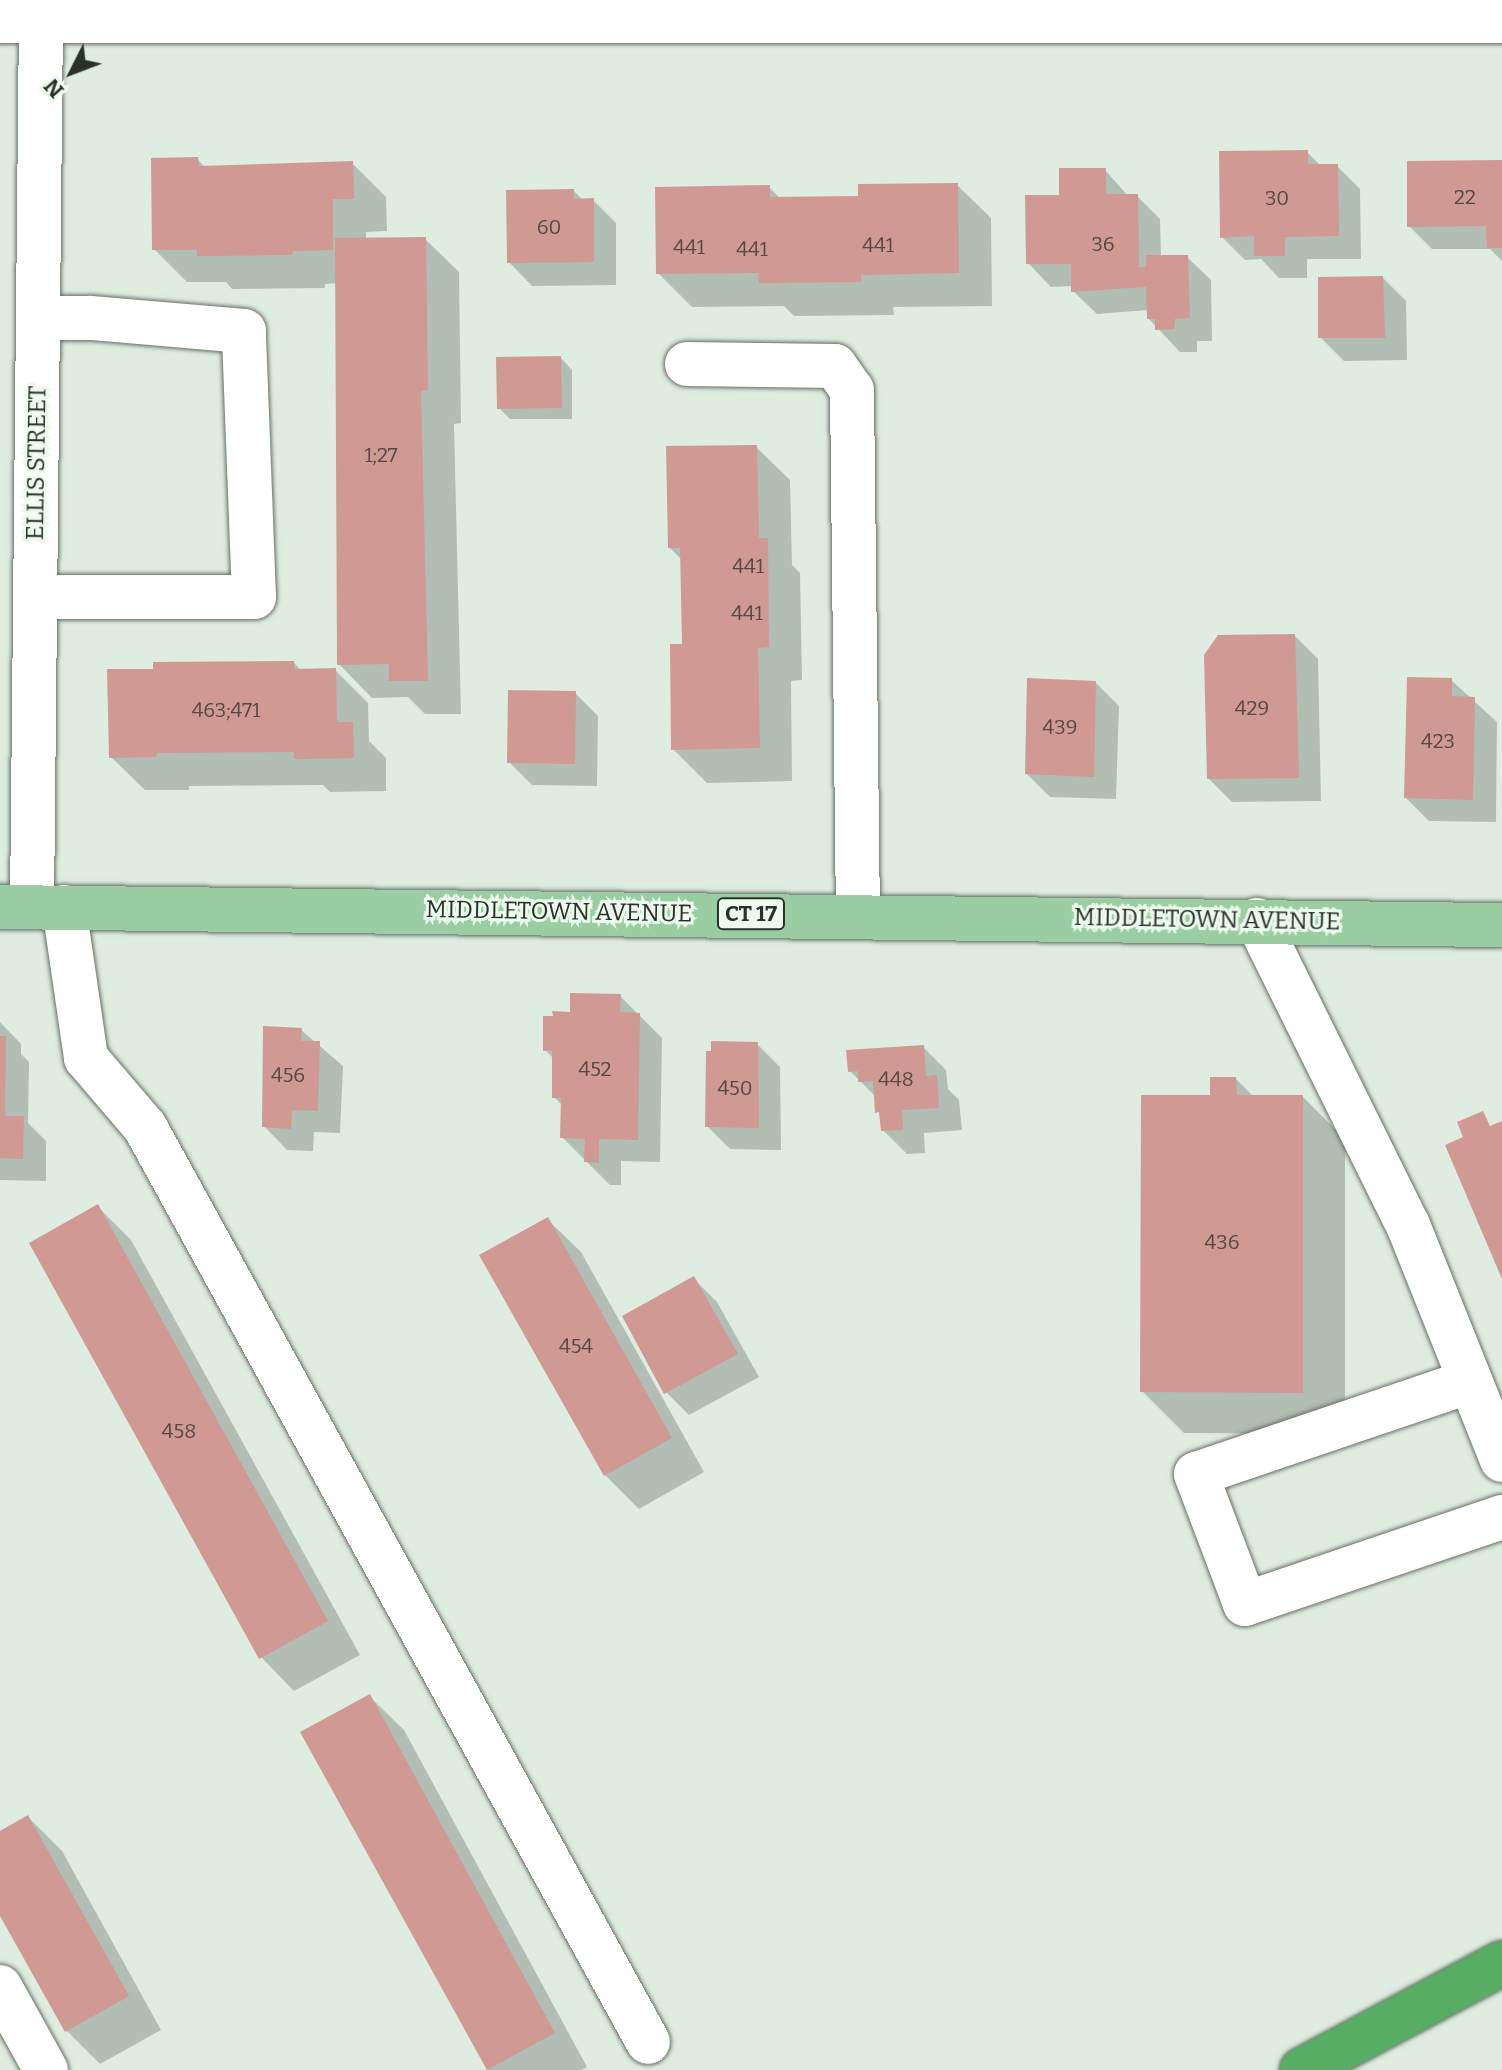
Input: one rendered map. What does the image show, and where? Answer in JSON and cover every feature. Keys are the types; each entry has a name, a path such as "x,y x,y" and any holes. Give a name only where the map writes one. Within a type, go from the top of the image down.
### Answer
{"highway":[{"path":"1302,2070 1502,1963"}],"main road":[{"name":"MIDDLETOWN AVENUE","path":"32,907 1502,925"}],"street":[{"path":"21,20 1502,21"},
{"name":"ELLIS STREET","path":"21,20 38,318 32,907 86,1058 145,1127 648,2042"},
{"path":"35,597 254,597 244,331 91,318 38,318"},
{"path":"687,364 835,366 852,390 858,915"},
{"path":"1257,920 1408,1225 1468,1382 1502,1460"},
{"path":"1468,1382 1196,1474 1245,1604 1502,1517"},
{"path":"0,1987 46,2070"}],"building":[{"path":"1308,150 1308,164 1338,164 1339,236 1285,237 1285,256 1254,256 1254,236 1220,238 1219,151"},
{"path":"198,157 199,166 353,161 354,199 333,199 333,250 293,251 292,255 197,256 197,250 152,250 151,158"},
{"path":"1502,160 1502,248 1487,248 1486,226 1407,227 1407,161"},
{"path":"1059,168 1106,168 1106,194 1138,194 1139,267 1146,267 1146,255 1188,255 1190,318 1175,319 1174,329 1155,330 1155,319 1147,319 1146,287 1071,292 1071,264 1026,264 1025,195 1059,195"},
{"path":"958,183 959,273 861,275 861,282 759,283 758,273 656,274 655,187 770,185 770,197 858,196 858,184"},
{"path":"574,189 574,199 594,198 594,262 507,263 506,190"},
{"path":"426,237 428,390 421,391 428,681 389,681 389,664 337,665 335,238"},
{"path":"1383,276 1385,338 1318,338 1318,277"},
{"path":"561,356 562,408 497,409 496,357"},
{"path":"757,445 759,538 768,538 769,647 758,648 760,748 671,750 670,644 682,644 680,548 668,548 666,446"},
{"path":"1295,634 1299,778 1207,779 1204,655 1218,635"},
{"path":"294,661 295,669 336,668 337,722 353,722 354,758 294,759 294,752 157,753 156,757 109,758 107,669 153,669 153,662"},
{"path":"1407,677 1452,678 1452,696 1475,697 1473,800 1404,798"},
{"path":"1027,678 1096,681 1094,777 1025,774"},
{"path":"508,690 576,691 575,764 507,763"},
{"path":"570,993 621,994 620,1012 640,1013 638,1140 599,1139 599,1163 584,1162 585,1139 560,1138 561,1098 552,1098 552,1050 543,1051 543,1016 553,1016 552,1011 570,1012"},
{"path":"263,1026 302,1028 301,1041 320,1041 318,1111 292,1110 291,1129 262,1127"},
{"path":"0,1036 6,1036 5,1116 24,1116 23,1159 0,1158"},
{"path":"711,1041 758,1042 759,1128 705,1127 706,1051 711,1051"},
{"path":"924,1045 926,1076 937,1075 939,1108 902,1110 903,1130 881,1131 879,1112 875,1113 873,1081 858,1082 858,1071 848,1072 846,1050"},
{"path":"1210,1077 1236,1077 1237,1095 1303,1095 1303,1393 1140,1392 1141,1095 1210,1095"},
{"path":"1483,1111 1490,1126 1502,1121 1502,1279 1445,1145 1463,1137 1457,1122"},
{"path":"98,1204 328,1621 259,1659 29,1243"},
{"path":"548,1217 672,1438 604,1476 479,1255"},
{"path":"694,1276 738,1354 664,1394 622,1316"},
{"path":"370,1694 555,2033 487,2070 300,1732"},
{"path":"28,1815 129,1996 65,2032 0,1916 0,1831"}]}
